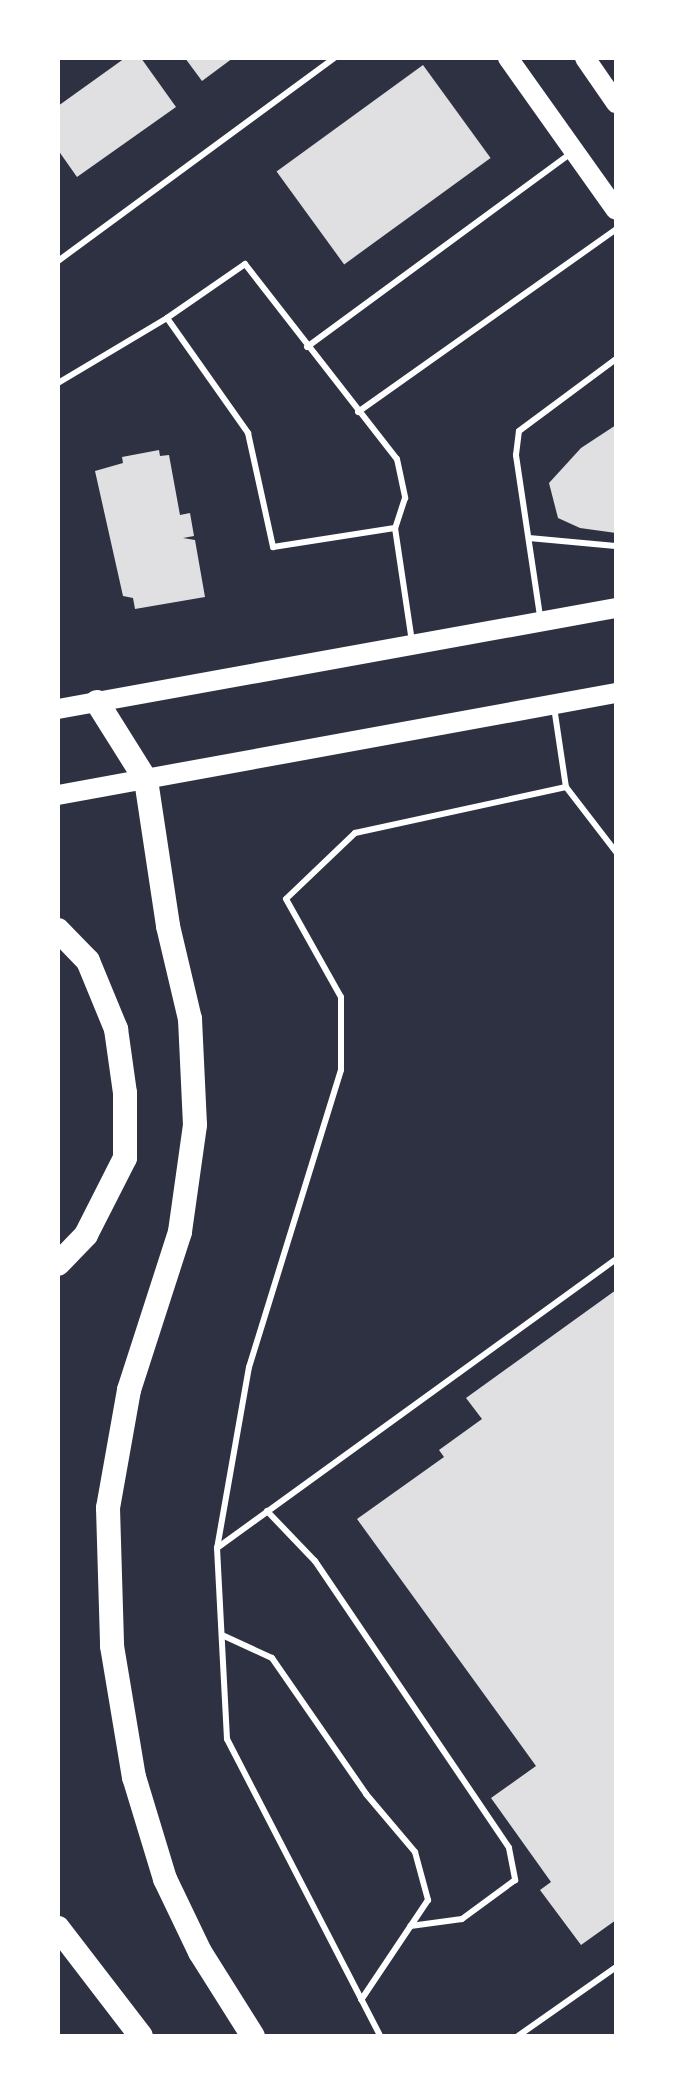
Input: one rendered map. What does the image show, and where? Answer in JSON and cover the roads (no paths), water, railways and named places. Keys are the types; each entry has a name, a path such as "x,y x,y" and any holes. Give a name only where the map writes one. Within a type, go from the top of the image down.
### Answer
{"highway":[{"path":"97,702 146,780 168,926 190,1019 195,1125 180,1232 129,1390 108,1508 112,1646 134,1777 165,1879 200,1952 253,2036"},
{"path":"58,930 88,961 116,1029 125,1093 125,1158 86,1235 58,1264"},
{"path":"58,1928 141,2036"}],"main road":[{"path":"508,58 616,210"},
{"path":"585,58 616,103"},
{"path":"58,709 616,608"},
{"path":"58,795 616,693"}],"lane":[{"path":"58,261 334,58"},
{"path":"307,347 574,151"},
{"path":"358,412 616,229"},
{"path":"58,383 167,318 245,264 397,459 405,498 395,528 413,645"},
{"path":"167,318 248,433 273,547 395,528"},
{"path":"540,622 516,455 519,431 616,359"},
{"path":"529,538 616,546"},
{"path":"554,705 566,787 616,852"},
{"path":"380,2036 227,1739 217,1548 249,1367 341,1070 341,997 286,899 355,833 566,787"},
{"path":"217,1548 616,1259"},
{"path":"267,1511 315,1561 509,1848 515,1880 462,1919 410,1926"},
{"path":"222,1635 272,1658 366,1794 415,1852 428,1900 361,2000"},
{"path":"518,2036 616,1967"}]}
